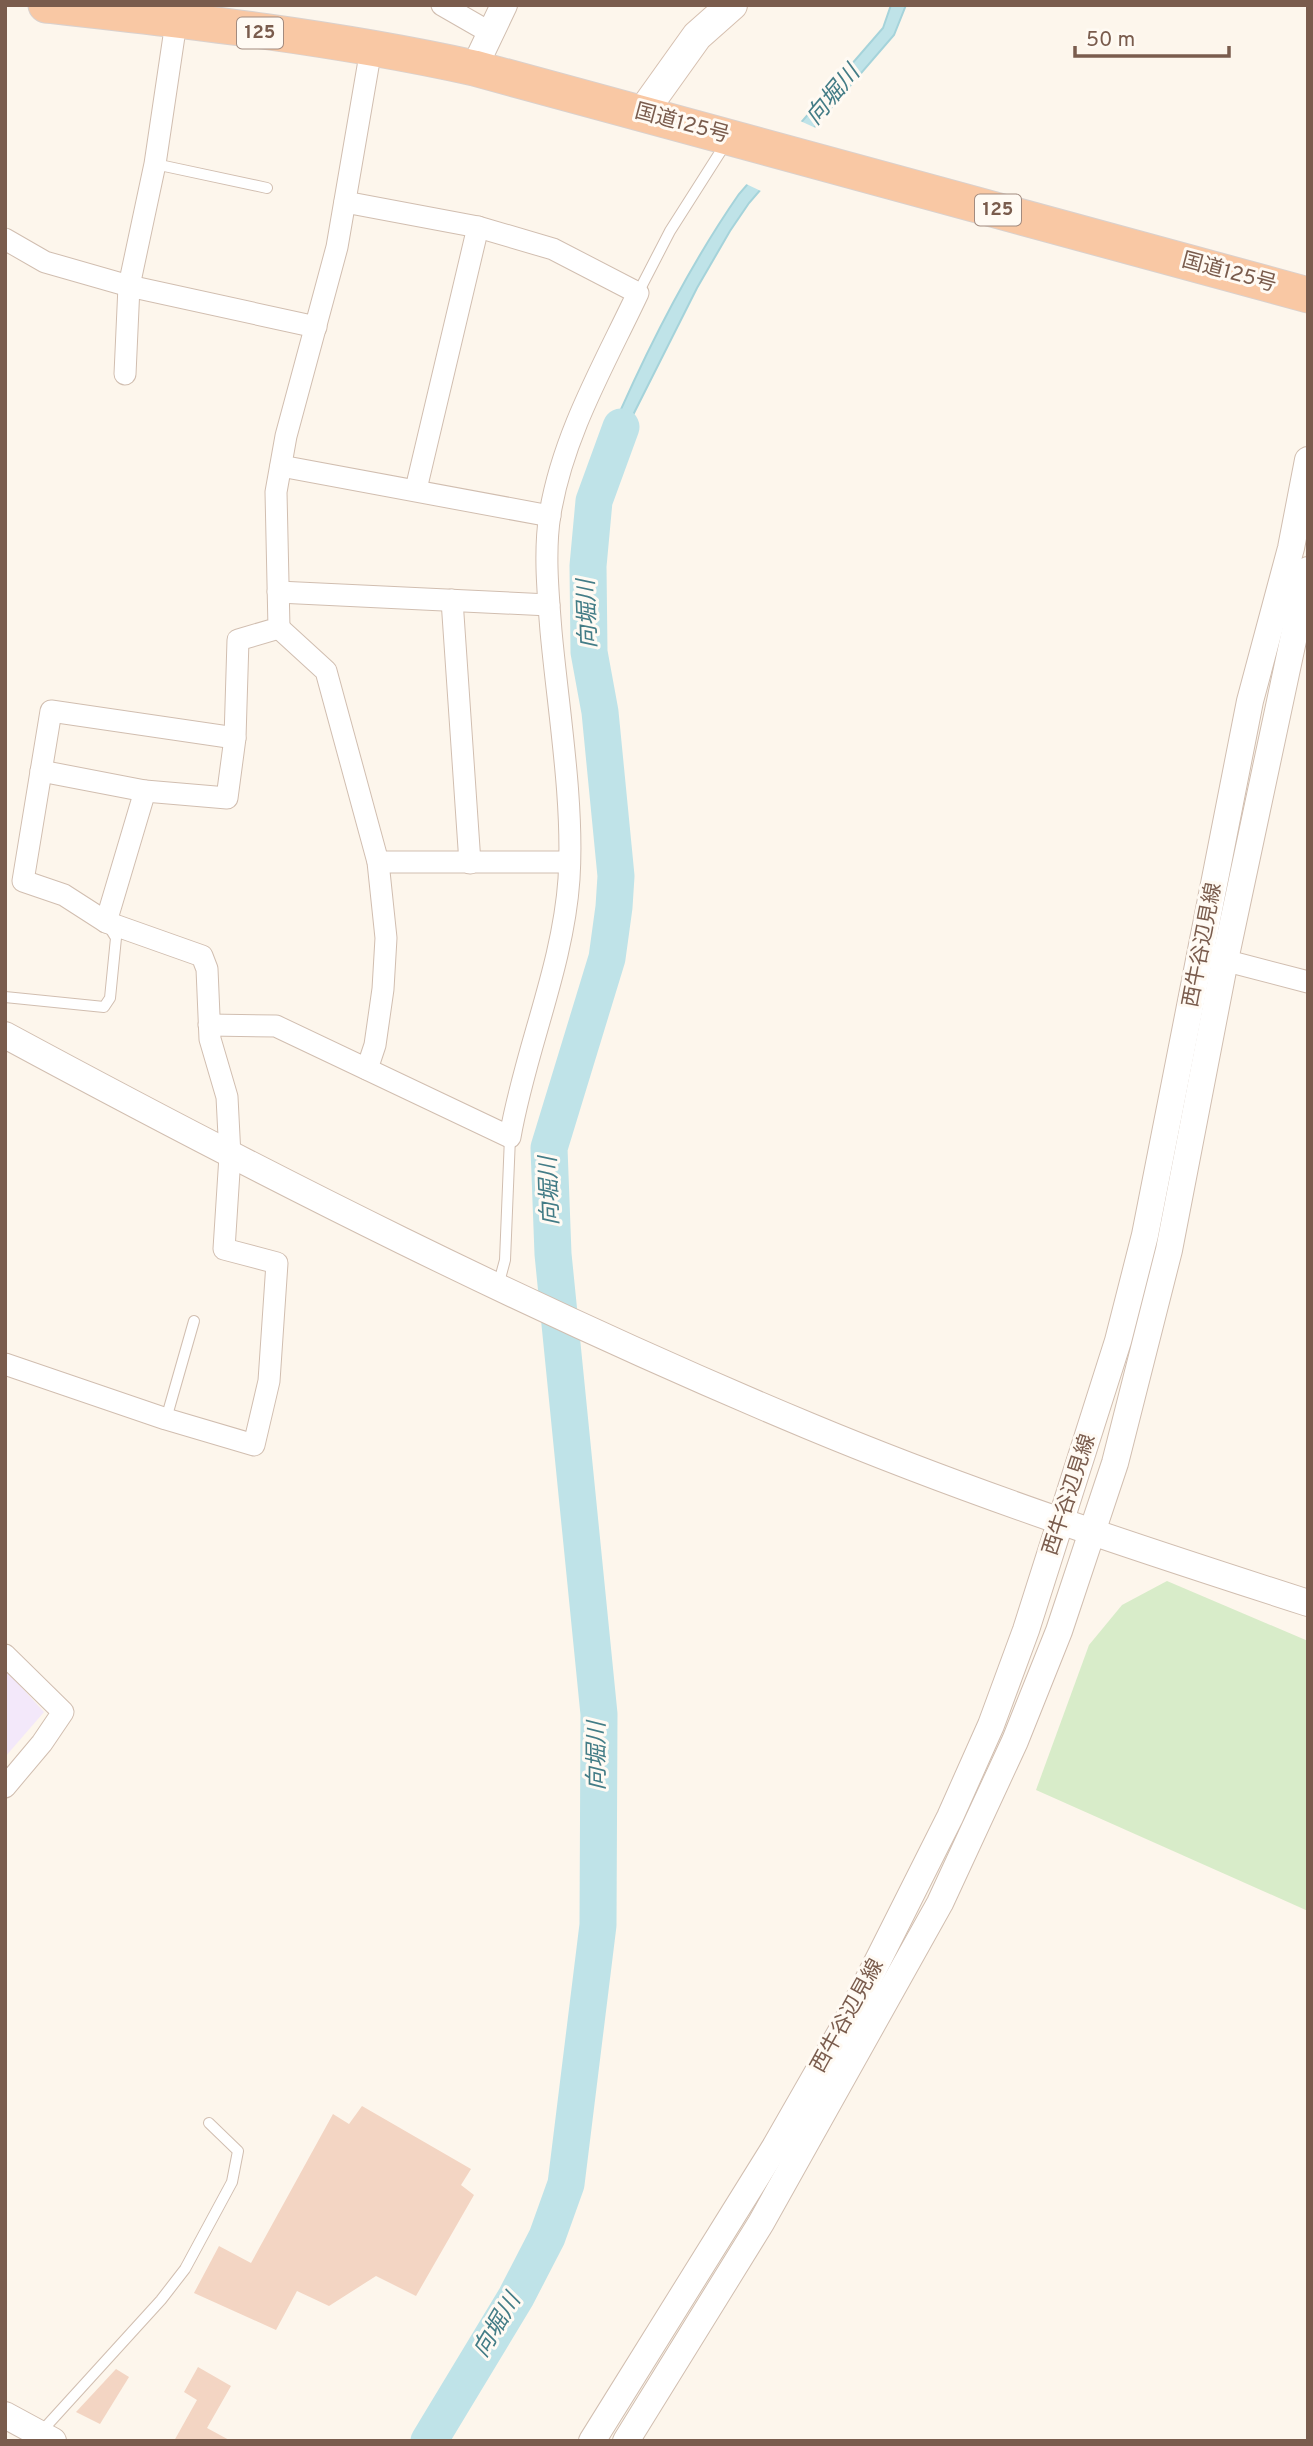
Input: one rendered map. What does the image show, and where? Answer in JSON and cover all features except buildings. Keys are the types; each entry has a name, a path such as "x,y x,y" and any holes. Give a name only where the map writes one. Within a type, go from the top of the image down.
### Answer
{"highway":[{"name":"国道125号","path":"46,5 177,13 474,68 1308,295"}],"main road":[{"path":"642,113 697,36 732,5"}],"street":[{"path":"442,5 489,32"},
{"path":"474,68 504,5"},
{"path":"125,374 129,286 155,163 177,13"},
{"path":"367,1069 375,1045 383,989 386,937 378,862 326,671 279,628 276,492 286,436 316,327 345,202 371,49"},
{"path":"209,1024 276,1026 510,1137 517,1100 555,965 565,913 569,862 549,605 550,516 573,429 638,293 553,249 478,227 345,202"},
{"path":"416,489 478,227"},
{"path":"5,239 45,262 129,286 316,327"},
{"name":"西牛谷辺見線","path":"626,2441 761,2223 940,1903 1015,1741 1094,1533 1169,1250 1250,701 1291,548 1308,460"},
{"path":"281,467 416,489 550,516"},
{"name":"西牛谷辺見線","path":"592,2441 775,2147 850,2016 901,1918 991,1725 1062,1522 1118,1341 1308,570"},
{"path":"278,592 549,605"},
{"path":"452,600 470,863"},
{"path":"41,771 145,791 227,798 235,738 238,640 279,628"},
{"path":"5,1364 166,1419 254,1445 269,1381 277,1263 223,1249 230,1156 227,1097 210,1039 207,969 202,956 106,922 64,895 23,881 51,711 235,738"},
{"path":"106,922 145,791"},
{"path":"378,862 569,862"},
{"path":"1213,958 1308,982"},
{"path":"5,1035 230,1156 498,1289 598,1335 812,1427 1062,1522 1308,1603"},
{"path":"5,1655 63,1712 42,1743 5,1787"},
{"path":"5,2414 46,2437"}],"lane":[{"path":"638,293 670,231 742,141"},
{"path":"155,163 267,188"},
{"path":"5,997 104,1007 110,998 116,938 106,922"},
{"path":"498,1289 505,1260 510,1137"},
{"path":"166,1419 194,1321"},
{"path":"46,2437 162,2300 197,2247 232,2182 238,2151 209,2123"}],"shaded area":[{"path":"5,1669 44,1712 5,1757"}],"green space":[{"path":"1167,1581 1308,1641 1308,1911 1036,1790 1089,1645 1122,1605"}],"water":[{"path":"891,5 906,5 894,35 749,203 697,288 631,419 609,475 595,470 660,328 717,226 739,194 883,28"}],"pier":[{"path":"798,120 818,129 763,192 744,183"}],"waterway":[{"name":"向堀川","path":"429,2441 516,2297 547,2237 566,2184 598,1925 599,1714 553,1254 549,1148 607,958 614,907 616,876 600,712 589,652 588,566 594,501 621,427"}]}
